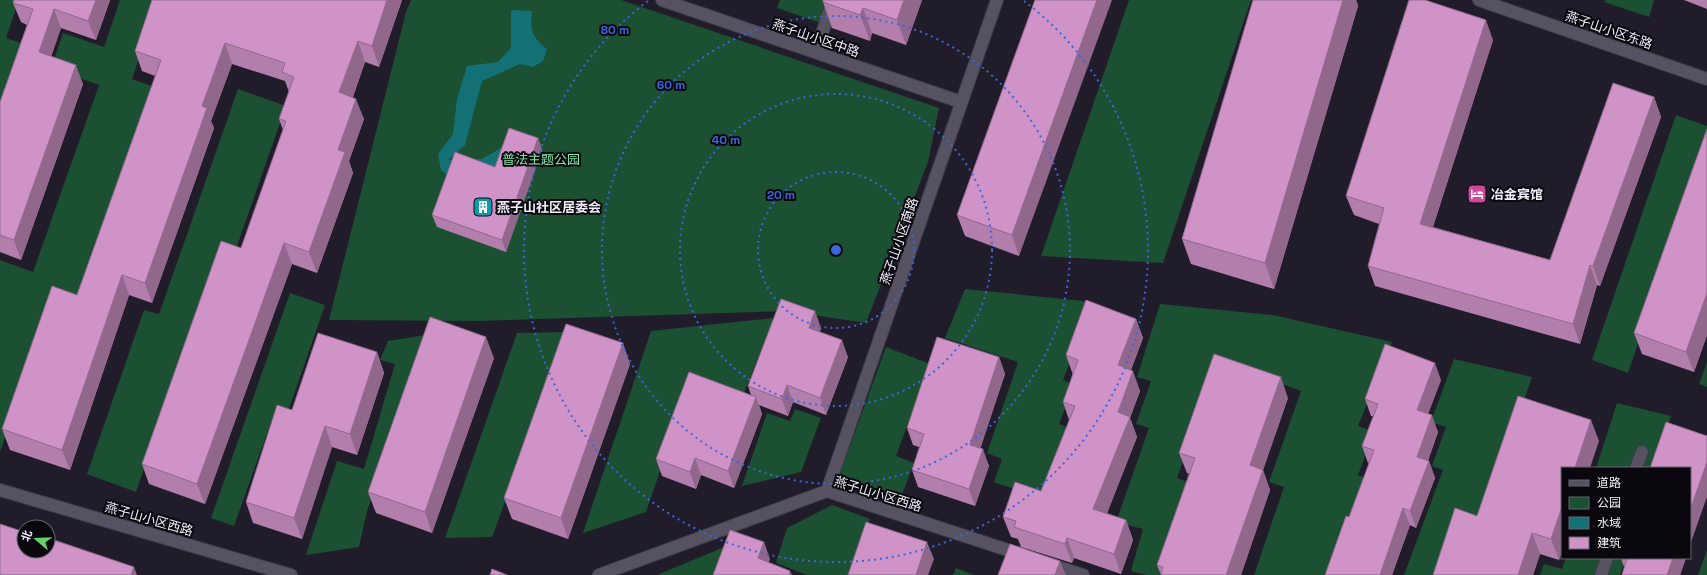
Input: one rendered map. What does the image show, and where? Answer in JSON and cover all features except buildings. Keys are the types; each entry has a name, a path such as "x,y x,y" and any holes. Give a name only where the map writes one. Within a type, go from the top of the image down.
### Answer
{"street":[{"path":"816,52 833,0"},
{"name":"燕子山小区南路","path":"827,491 997,0"},
{"name":"燕子山小区东路","path":"1480,0 1707,79"},
{"name":"燕子山小区中路","path":"670,1 961,102"},
{"path":"1636,467 1642,452"},
{"name":"燕子山小区西路","path":"0,490 291,575"},
{"name":"燕子山小区西路","path":"599,575 827,491 1083,575"},
{"path":"1601,575 1607,559"}],"green space":[{"path":"0,0 19,0 6,38 24,44 0,111"},
{"path":"120,0 159,0 132,79 157,88 82,302 56,293 0,452 0,260 33,272 99,85 51,68 63,33 104,47"},
{"name":"普法主题公园","path":"411,0 621,0 939,108 928,162 866,323 787,311 478,321 329,320 406,12"},
{"path":"780,0 833,0 824,24 777,8"},
{"path":"1129,0 1251,0 1163,263 1041,256"},
{"path":"1605,0 1654,0 1649,17 1604,2"},
{"path":"238,89 286,106 236,249 223,245 136,492 87,474 144,310 159,314"},
{"path":"1676,115 1707,126 1707,140 1628,373 1592,360"},
{"path":"965,289 1094,302 1063,380 1074,385 1059,424 1074,430 1046,500 994,482 1002,459 987,453 1018,362 945,338"},
{"path":"290,293 325,305 289,409 277,405 234,526 211,518"},
{"path":"1160,304 1273,315 1392,342 1358,426 1374,432 1358,475 1370,480 1331,575 1254,575 1284,487 1269,482 1301,391 1218,360 1177,478 1192,484 1160,575 1146,575 1131,571 1143,529 1116,522 1149,428 1136,424 1151,381 1137,377"},
{"path":"774,318 743,395 692,378 646,512 583,533 651,331"},
{"path":"568,332 492,537 445,538 517,333"},
{"path":"432,334 367,511 359,547 306,555 337,461 364,469 395,364 380,360 388,341"},
{"path":"886,347 930,364 896,456 914,463 898,505 837,482"},
{"path":"1454,359 1532,377 1482,525 1438,575 1404,575 1443,470 1432,466 1446,427 1431,422"},
{"path":"1707,362 1707,387 1699,384"},
{"path":"1617,403 1671,416 1654,467 1596,467"},
{"path":"795,409 821,418 801,472 742,486 767,413 790,421"},
{"path":"832,505 870,519 853,575 807,575 776,563 787,528"},
{"path":"729,545 718,575 657,575"},
{"path":"1707,550 1707,575 1698,575"},
{"path":"1566,559 1625,559 1620,575 1540,575 1544,564 1562,569"},
{"path":"956,568 974,575 953,575"}],"water":[{"path":"511,10 532,11 531,23 533,32 538,41 547,49 543,61 533,67 520,64 482,81 465,145 448,160 482,159 501,148 525,154 457,183 441,170 438,154 453,134 457,99 467,66 498,62 511,48"}],"place":[{"name":"冶金宾馆","path":"1477,194"},
{"name":"燕子山社区居委会","path":"483,207"}]}
